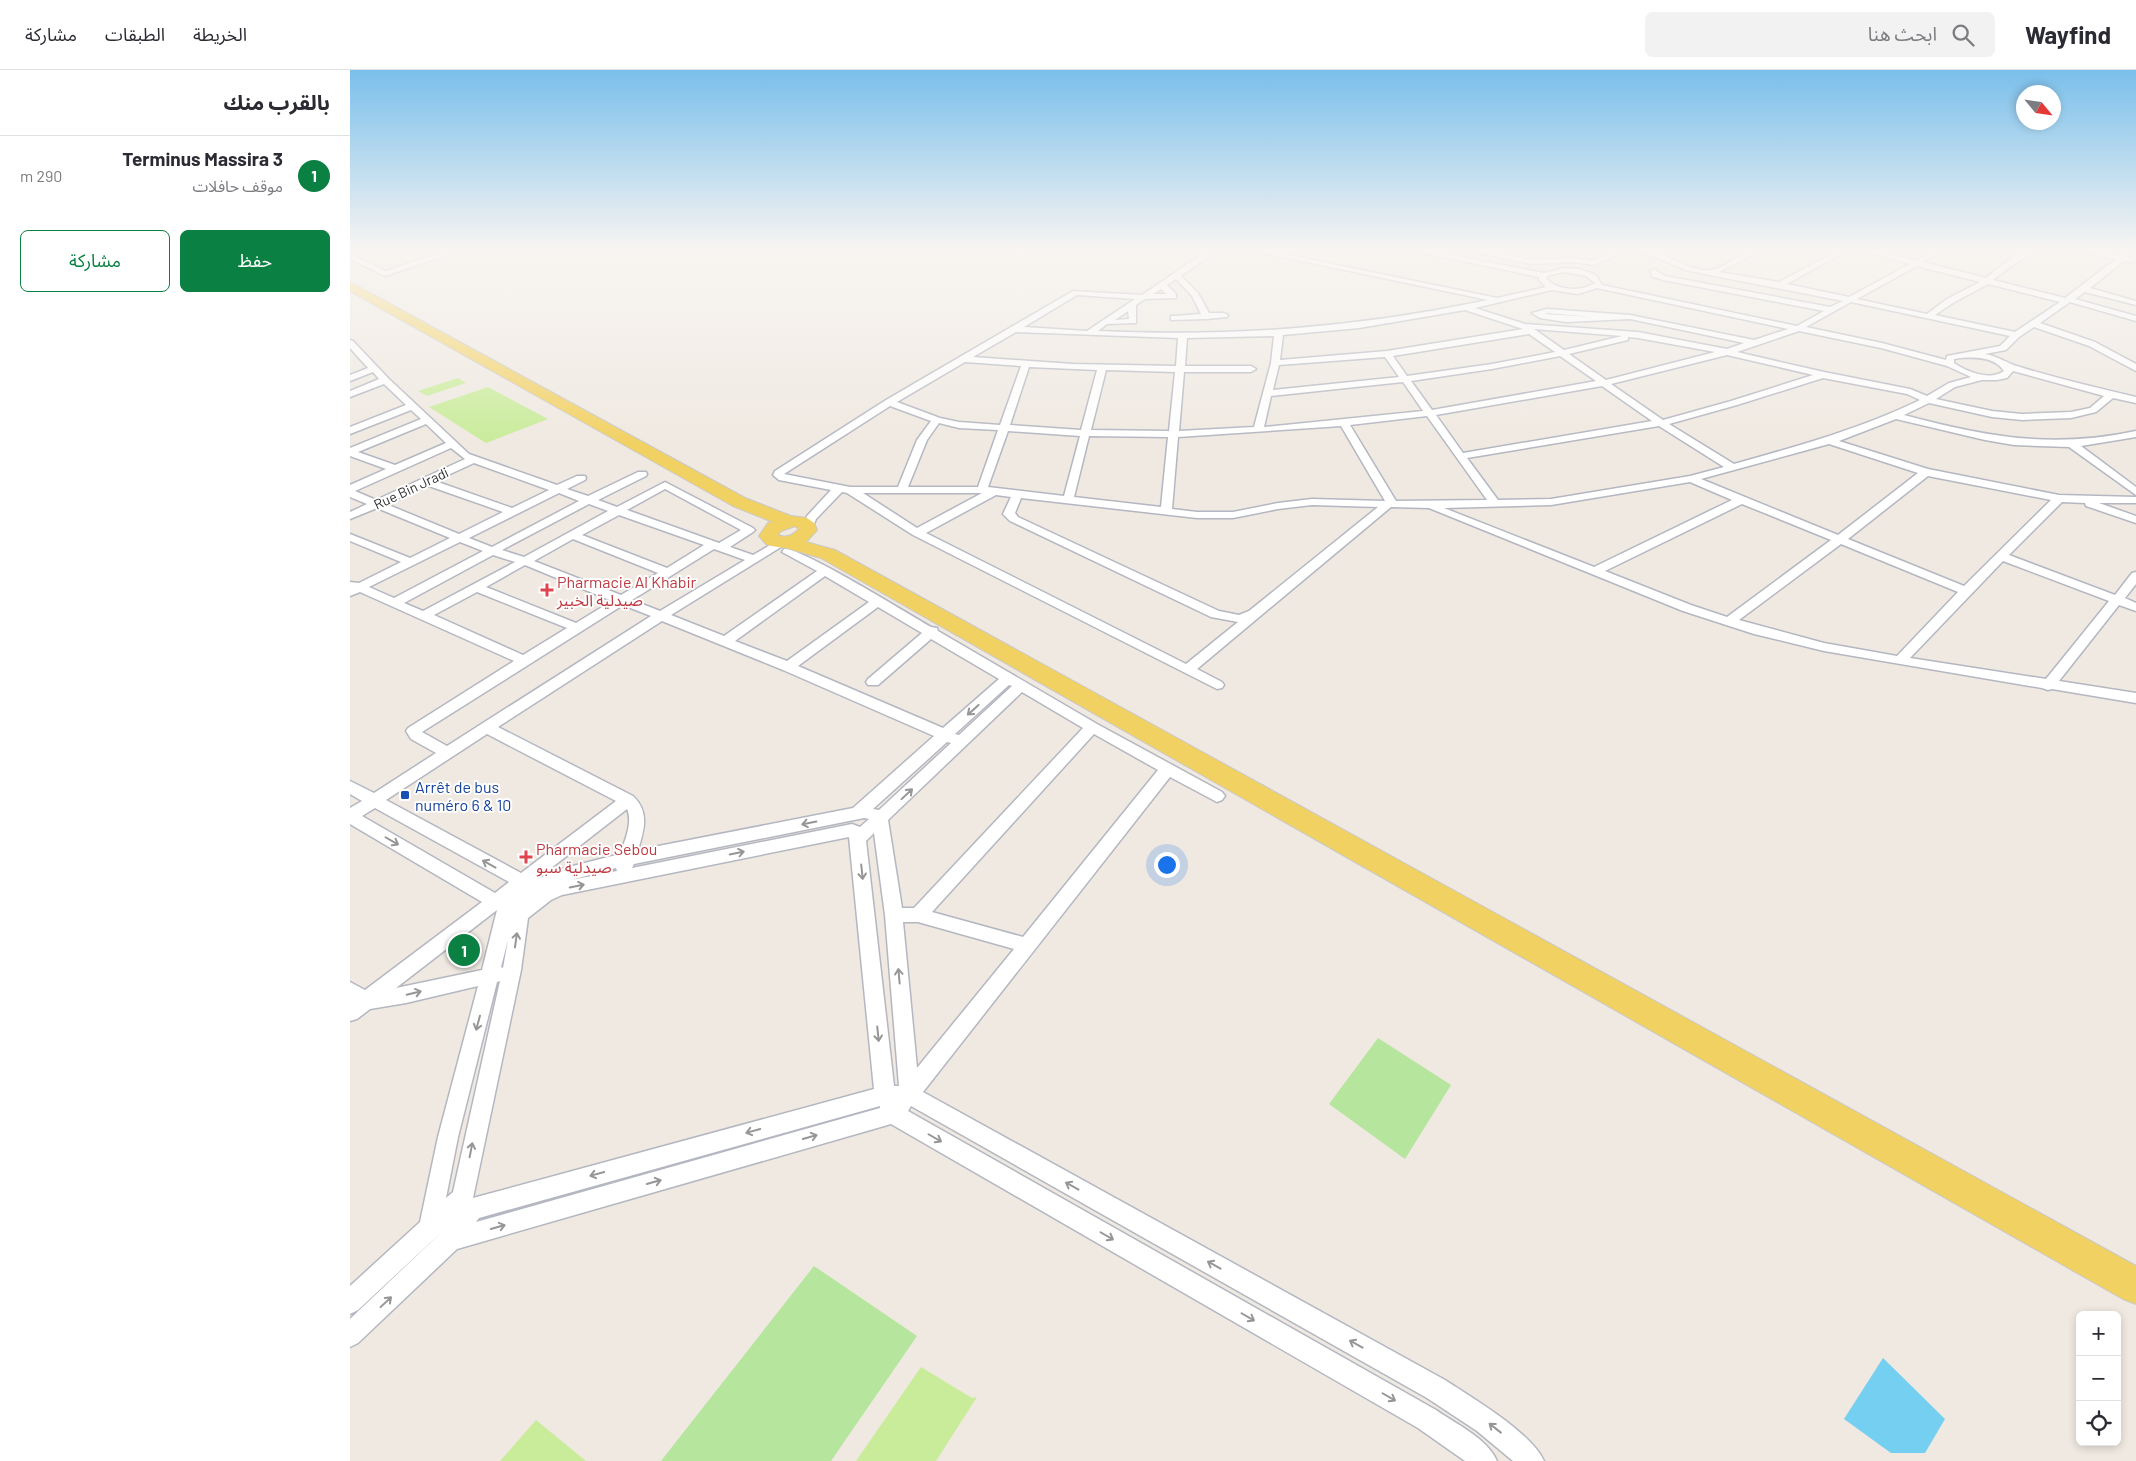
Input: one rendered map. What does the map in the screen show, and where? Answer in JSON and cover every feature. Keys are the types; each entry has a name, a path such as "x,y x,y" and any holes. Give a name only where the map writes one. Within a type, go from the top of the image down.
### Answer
{"main road":[{"path":"400,314 739,502 800,525 827,562"},
{"path":"739,502 780,541 827,562 2136,1286"},
{"path":"780,541 800,538 800,525"}],"street":[{"path":"1041,314 889,402 779,472 778,476 839,488 987,491 1197,516 1233,515 1296,503 1391,502 1426,505 1551,502 1690,479 1829,441 1895,416 1928,400 1952,385 1982,377 2003,377 2074,386"},
{"path":"1089,333 1117,314"},
{"path":"1105,322 1128,322 1133,320 1133,314"},
{"path":"1016,329 1183,335 1278,332 1348,326 1428,314"},
{"path":"1484,314 1527,329 1661,423 1732,468"},
{"path":"1538,314 1572,319 1630,317"},
{"path":"1587,314 1630,317 1754,343"},
{"path":"1731,314 1882,346 1952,366 1982,377"},
{"path":"889,402 937,420 959,425 1086,433 1174,434 1344,423 1431,413 1603,383 1727,352 1799,328 1824,314"},
{"path":"1913,314 2016,335"},
{"path":"1928,317 1932,314"},
{"path":"1952,385 1950,358 2003,348 2016,335 2046,314"},
{"path":"2118,314 2136,319"},
{"path":"1174,318 1224,315"},
{"path":"2032,323 2092,344 2136,368"},
{"path":"1275,363 1387,354 1527,329 1638,335 1727,352 1824,375 1910,392 1928,400 1992,414 2022,418 2049,417 2093,410 2111,394"},
{"path":"1258,430 1275,363 1278,332"},
{"path":"1166,512 1183,335"},
{"path":"1268,393 1404,380 1562,354 1638,335"},
{"path":"350,343 385,380 469,458 716,547 757,557"},
{"path":"1882,346 1982,357 2074,386 2136,400"},
{"path":"2003,348 2004,365 2010,372 2003,377"},
{"path":"1387,354 1495,504"},
{"path":"966,359 1102,368 1251,369"},
{"path":"917,533 987,491 1004,429 1026,364"},
{"path":"350,378 375,368"},
{"path":"1068,500 1102,368"},
{"path":"1461,456 1661,423 1824,375"},
{"path":"350,394 385,380"},
{"path":"350,431 412,406"},
{"path":"1895,416 1954,432 1994,440 2032,444 2073,445 2104,442 2136,434"},
{"path":"350,420 389,435"},
{"path":"350,452 427,420"},
{"path":"902,489 922,440 937,420"},
{"path":"1344,423 1391,502"},
{"path":"1829,441 1926,472 2059,498 2136,500"},
{"path":"350,489 452,444"},
{"path":"2073,445 2136,492"},
{"path":"350,452 395,469"},
{"name":"Rue Bin Jradi","path":"350,509 425,482 469,458"},
{"name":"Rue Bin Jradi","path":"350,516 372,502 469,458"},
{"path":"1728,622 1926,472"},
{"path":"394,602 642,474"},
{"path":"353,588 581,478"},
{"path":"1690,479 1966,591"},
{"path":"425,482 511,512"},
{"path":"423,616 661,487 668,486 749,530 666,572 413,731 414,734 448,753"},
{"path":"800,525 811,518 839,488"},
{"path":"839,488 917,533 1217,685"},
{"path":"350,493 788,667 961,742"},
{"path":"1017,495 1009,514 1014,519 1215,614 1240,618 1253,614"},
{"path":"1900,661 1966,591 2059,498"},
{"path":"1594,572 1740,500"},
{"path":"2080,500 2136,520"},
{"path":"1187,670 1391,502"},
{"path":"1426,505 1594,572 1728,622 1789,639 1900,661 2048,686 2136,698"},
{"path":"572,535 666,572"},
{"path":"350,537 410,562"},
{"path":"508,908 350,816 780,541"},
{"path":"2001,556 2136,607"},
{"path":"725,642 827,562 878,601 932,631 1092,727 1217,796"},
{"path":"2048,686 2136,576"},
{"path":"476,587 578,628"},
{"path":"353,588 394,602 524,660"},
{"path":"788,667 878,601"},
{"path":"873,682 932,631"},
{"path":"836,833 945,736 1015,681"},
{"path":"858,839 961,742 1015,681"},
{"path":"918,915 1092,727"},
{"path":"487,728 628,800 637,812 637,820 622,876"},
{"path":"451,1240 889,1104 910,1095 1168,769"},
{"path":"350,787 533,888 558,890 852,830 858,839 889,1104"},
{"path":"350,1013 508,908 533,888 628,800"},
{"path":"430,1226 448,1137 508,908 533,888 562,876 626,859 858,813 867,812 880,819"},
{"path":"880,819 894,915 910,1095"},
{"path":"350,1335 451,1240 467,1203 512,970 508,908"},
{"path":"894,915 918,915 1028,946"},
{"path":"350,990 366,1001 406,995 512,970"},
{"path":"910,1095 1436,1389 1480,1416 1504,1435 1531,1461"},
{"path":"350,1302 430,1226 467,1203 889,1104 1427,1419 1470,1448 1484,1461"},
{"path":"430,1226 451,1240"}],"green space":[{"path":"458,378 466,383 427,396 418,391"},
{"path":"488,387 548,419 486,443 429,407"},
{"path":"1378,1038 1451,1085 1405,1159 1329,1104"},
{"path":"814,1266 917,1336 831,1461 661,1461"},
{"path":"921,1367 972,1398 977,1397 936,1461 856,1461"},
{"path":"536,1420 586,1461 500,1461"}],"water":[{"path":"1883,1358 1945,1419 1925,1453 1891,1453 1844,1419"}],"place":[{"name":"Pharmacie Al Khabir صيدلية الخبير","path":"547,590"},
{"name":"Arrêt de bus numéro 6 & 10","path":"405,795"},
{"name":"Pharmacie Sebou صيدلية سبو","path":"526,857"},
{"name":"Terminus Massira 3","path":"464,950"}]}
